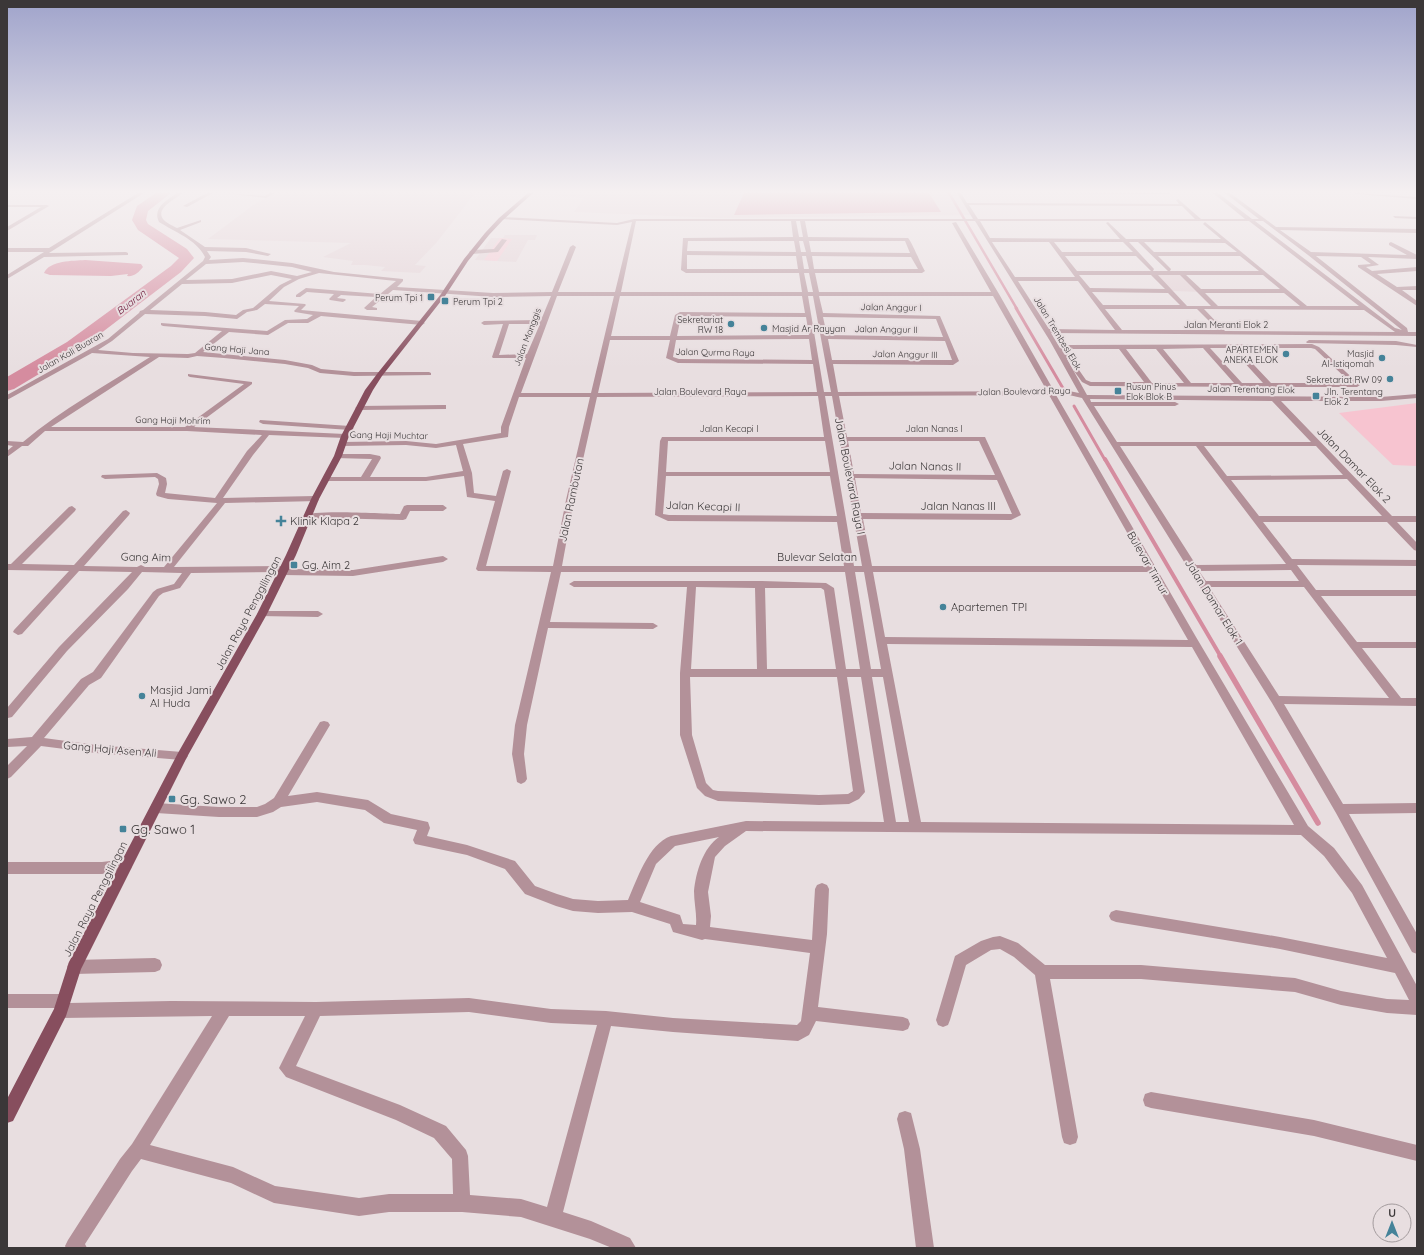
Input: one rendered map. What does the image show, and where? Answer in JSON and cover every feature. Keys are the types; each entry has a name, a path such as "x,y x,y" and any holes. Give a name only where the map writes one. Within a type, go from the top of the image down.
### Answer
{"main road":[{"name":"Jalan Raya Penggilingan","path":"7,1115 62,1006 74,967 182,756 262,614 284,570 315,499 338,456 360,408 379,375 446,292 472,252"}],"street":[{"path":"35,252 126,254"},
{"path":"7,276 43,252"},
{"path":"205,252 208,257 205,262"},
{"path":"251,252 268,254"},
{"path":"472,252 482,252"},
{"name":"Jalan Manggis","path":"505,435 505,427 530,356 571,252"},
{"name":"Jalan Rambutan","path":"521,779 518,739 557,568 570,500 627,252"},
{"path":"912,252 921,272 684,270 685,254 913,255"},
{"name":"Bulevar Timur","path":"973,252 1152,569 1304,830 1329,852 1357,889 1417,1000"},
{"name":"Jalan Trembesi Elok","path":"996,252 1047,331 1087,400"},
{"path":"1135,252 1185,307"},
{"path":"1151,252 1169,270"},
{"path":"1239,252 1306,308"},
{"path":"1292,252 1367,308 1392,329 1405,334 1414,345"},
{"path":"1307,252 1405,329 1405,334"},
{"path":"1405,252 1415,257"},
{"name":"Jalan Boulevard Raya I","path":"799,254 891,827"},
{"name":"Jalan Boulevard Raya I","path":"808,254 916,827"},
{"path":"1060,254 1137,254"},
{"path":"1060,254 1120,332"},
{"path":"1153,254 1242,254"},
{"path":"1310,254 1415,257"},
{"path":"1361,256 1376,264 1360,265 1417,304"},
{"path":"205,262 243,260 292,265 320,271 366,276 367,278 401,280 380,296 368,308 375,309"},
{"name":"Jalan Kali Buaran","path":"7,398 110,340 142,312 205,262"},
{"path":"272,273 272,271 284,265"},
{"path":"1371,272 1417,269"},
{"path":"1153,272 1169,270 1263,271"},
{"path":"142,312 205,314 237,317 245,311 255,309 282,286 297,278 320,271"},
{"path":"1074,272 1181,273 1263,271"},
{"path":"180,282 232,282 272,273 297,278"},
{"path":"1181,273 1217,308"},
{"path":"1014,279 1079,279"},
{"path":"392,288 517,295 996,294"},
{"path":"1396,289 1417,288"},
{"path":"298,296 305,290 380,296"},
{"path":"1088,290 1170,291"},
{"path":"1200,291 1285,291"},
{"path":"340,292 332,299 343,300"},
{"path":"1406,296 1417,295"},
{"path":"264,302 300,304 303,306 297,312 422,323"},
{"path":"1101,307 1367,308"},
{"path":"1198,307 1224,333"},
{"path":"1206,307 1231,333"},
{"path":"163,324 268,334 287,320 308,321 319,314"},
{"name":"Jalan Qurma Raya","path":"809,315 680,314 678,315 669,358 673,361 816,362"},
{"name":"Jalan Anggur I","path":"820,315 936,317 940,319 948,339"},
{"path":"484,322 544,322"},
{"path":"507,322 495,357 530,356"},
{"path":"197,354 228,330"},
{"name":"Jalan Meranti Elok 2","path":"1047,331 1417,334"},
{"path":"608,338 812,337"},
{"name":"Jalan Anggur II","path":"824,337 948,339"},
{"name":"Jalan Anggur III","path":"828,362 954,363 956,362 948,339"},
{"path":"1053,341 1396,343 1414,345"},
{"path":"1204,346 1240,385"},
{"path":"1204,346 1315,347 1357,384 1354,386 1093,385 1085,383 1063,349 1069,347 1204,346"},
{"name":"Jalan Damar Elok 2","path":"1232,346 1269,385 1279,400 1318,444 1417,548"},
{"path":"1121,347 1150,385"},
{"path":"1158,347 1189,385"},
{"name":"Gang Haji Jana","path":"92,351 133,355 188,356 197,354 285,362 310,366 320,371 331,372 379,375 429,374"},
{"path":"7,443 25,444 43,429 76,406 104,390 158,355"},
{"path":"187,429 250,383 190,375"},
{"path":"1130,385 1139,397"},
{"name":"Jalan Terentang Elok","path":"1087,400 1381,399 1417,396"},
{"name":"Jalan Boulevard Raya","path":"516,398 1055,397 1073,400 1087,400"},
{"name":"Jalan Terentang Elok","path":"1087,400 1139,397 1279,400"},
{"name":"Jalan Damar Elok 1","path":"1087,400 1276,700 1416,942"},
{"path":"360,408 443,407"},
{"path":"263,422 346,436"},
{"name":"Gang Haji Mohrim","path":"43,429 187,429 346,436"},
{"path":"167,570 220,501 250,453 267,432"},
{"name":"Gang Haji Muchtar","path":"346,436 436,446 505,435"},
{"name":"Jalan Kecapi I","path":"662,474 664,441 670,438 829,439"},
{"name":"Jalan Nanas I","path":"843,439 981,438 984,440 1000,478"},
{"path":"459,443 468,473 469,493 472,496 499,499 507,471"},
{"path":"7,455 20,444"},
{"path":"1114,444 1318,444"},
{"path":"1198,444 1398,702"},
{"path":"338,456 370,456 377,458 364,479"},
{"path":"326,479 426,479 468,473"},
{"path":"105,477 158,474 162,478 163,484 160,494 168,496 220,501 315,499"},
{"path":"662,474 834,474"},
{"name":"Jalan Kecapi II","path":"662,474 658,515 662,517 842,518"},
{"name":"Jalan Nanas II","path":"850,476 1000,478"},
{"path":"1225,478 1349,477"},
{"name":"Jalan Nanas III","path":"858,516 1015,517 1017,515 1000,478"},
{"name":"Bulevar Selatan","path":"499,499 481,569 1152,569"},
{"path":"308,516 403,516 407,508 443,508"},
{"path":"11,567 72,509"},
{"path":"18,632 78,568 86,556 126,513"},
{"path":"1256,519 1417,519"},
{"name":"Gang Aim","path":"11,567 141,568 167,570 284,570 353,573 443,559"},
{"path":"1193,568 1417,563"},
{"path":"8,714 63,649 125,587 141,568"},
{"path":"7,774 37,741 85,682 97,675 156,594 160,591 177,586 189,569"},
{"path":"574,584 692,584 760,584 823,585 829,588 842,673 849,734 859,792 855,796 849,799 819,800 718,796 709,793 701,785 686,735 685,673 692,584"},
{"path":"760,584 762,673"},
{"path":"1203,584 1307,584"},
{"path":"1314,593 1417,593"},
{"path":"262,614 318,614"},
{"path":"544,625 653,626"},
{"path":"881,640 1195,644"},
{"path":"1354,645 1417,645"},
{"path":"685,673 887,674"},
{"path":"1276,700 1417,702"},
{"path":"156,808 219,812 257,812 269,808 278,802 324,724"},
{"name":"Gang Haji Asen Ali","path":"7,743 37,741 96,749 182,756"},
{"path":"278,802 317,797 368,805 388,819 424,826 419,840 467,850 510,864 530,890 573,905 598,907 632,906 675,919 678,928 702,934 818,947"},
{"path":"1340,809 1417,808"},
{"path":"632,906 651,862 671,841 746,826 1304,830"},
{"path":"702,934 704,916 702,892 709,855 721,842 746,826"},
{"path":"7,868 102,868 126,865"},
{"path":"7,1001 62,1006 316,1009 469,1005 551,1016 606,1018 680,1025 798,1033 804,1030 808,1024 818,947 822,889"},
{"path":"1116,916 1280,943 1400,967"},
{"path":"943,1020 960,961 992,942 1004,943 1011,946 1042,972 1140,972 1295,985 1341,998 1387,1006 1417,1008"},
{"path":"74,967 155,965"},
{"path":"1042,972 1070,1137"},
{"path":"78,1248 74,1246 126,1165 138,1150 225,1008"},
{"path":"316,1009 286,1068 290,1072 400,1113 440,1132 460,1156 462,1203"},
{"path":"809,1013 903,1024"},
{"path":"553,1217 606,1018"},
{"path":"1151,1100 1314,1128 1417,1153"},
{"path":"905,1118 912,1149 925,1248"},
{"path":"138,1150 233,1176 274,1194 359,1207 389,1203 462,1203 521,1208 553,1217 604,1236 624,1244 627,1248"}],"shaded area":[{"path":"334,252 428,252 415,265 426,266 420,273 381,271 385,267 351,265 353,261 323,257"},
{"path":"481,252 522,252 516,262 475,260"},
{"path":"490,252 503,252 497,261 484,260"},
{"path":"85,260 141,264 143,267 132,276 127,276 128,274 111,276 50,275 44,273 56,263"},
{"path":"1155,274 1185,274 1203,292 1173,291"},
{"path":"1417,403 1417,466 1393,465 1339,413"}],"waterway":[{"name":"Buaran","path":"7,385 73,346 176,269 187,258 181,252"},
{"path":"983,252 1017,309"},
{"path":"1016,308 1064,390"},
{"path":"1074,406 1105,460"},
{"path":"1105,459 1221,657"},
{"path":"1220,656 1318,823"}],"place":[{"name":"Perum Tpi 1","path":"431,297"},
{"name":"Perum Tpi 2","path":"445,301"},
{"name":"Sekretariat RW 18","path":"731,324"},
{"name":"Masjid Ar Rayyan","path":"764,328"},
{"name":"APARTEMEN ANEKA ELOK","path":"1286,354"},
{"name":"Masjid Al-Istiqomah","path":"1382,358"},
{"name":"Sekretariat RW 09","path":"1390,379"},
{"name":"Rusun Pinus Elok Blok B","path":"1118,391"},
{"name":"Jln. Terentang Elok 2","path":"1316,396"},
{"name":"Klinik Klapa 2","path":"281,521"},
{"name":"Gg. Aim 2","path":"294,565"},
{"name":"Apartemen TPI","path":"943,607"},
{"name":"Masjid Jami Al Huda","path":"142,696"},
{"name":"Gg. Sawo 2","path":"172,799"},
{"name":"Gg. Sawo 1","path":"123,829"}]}
